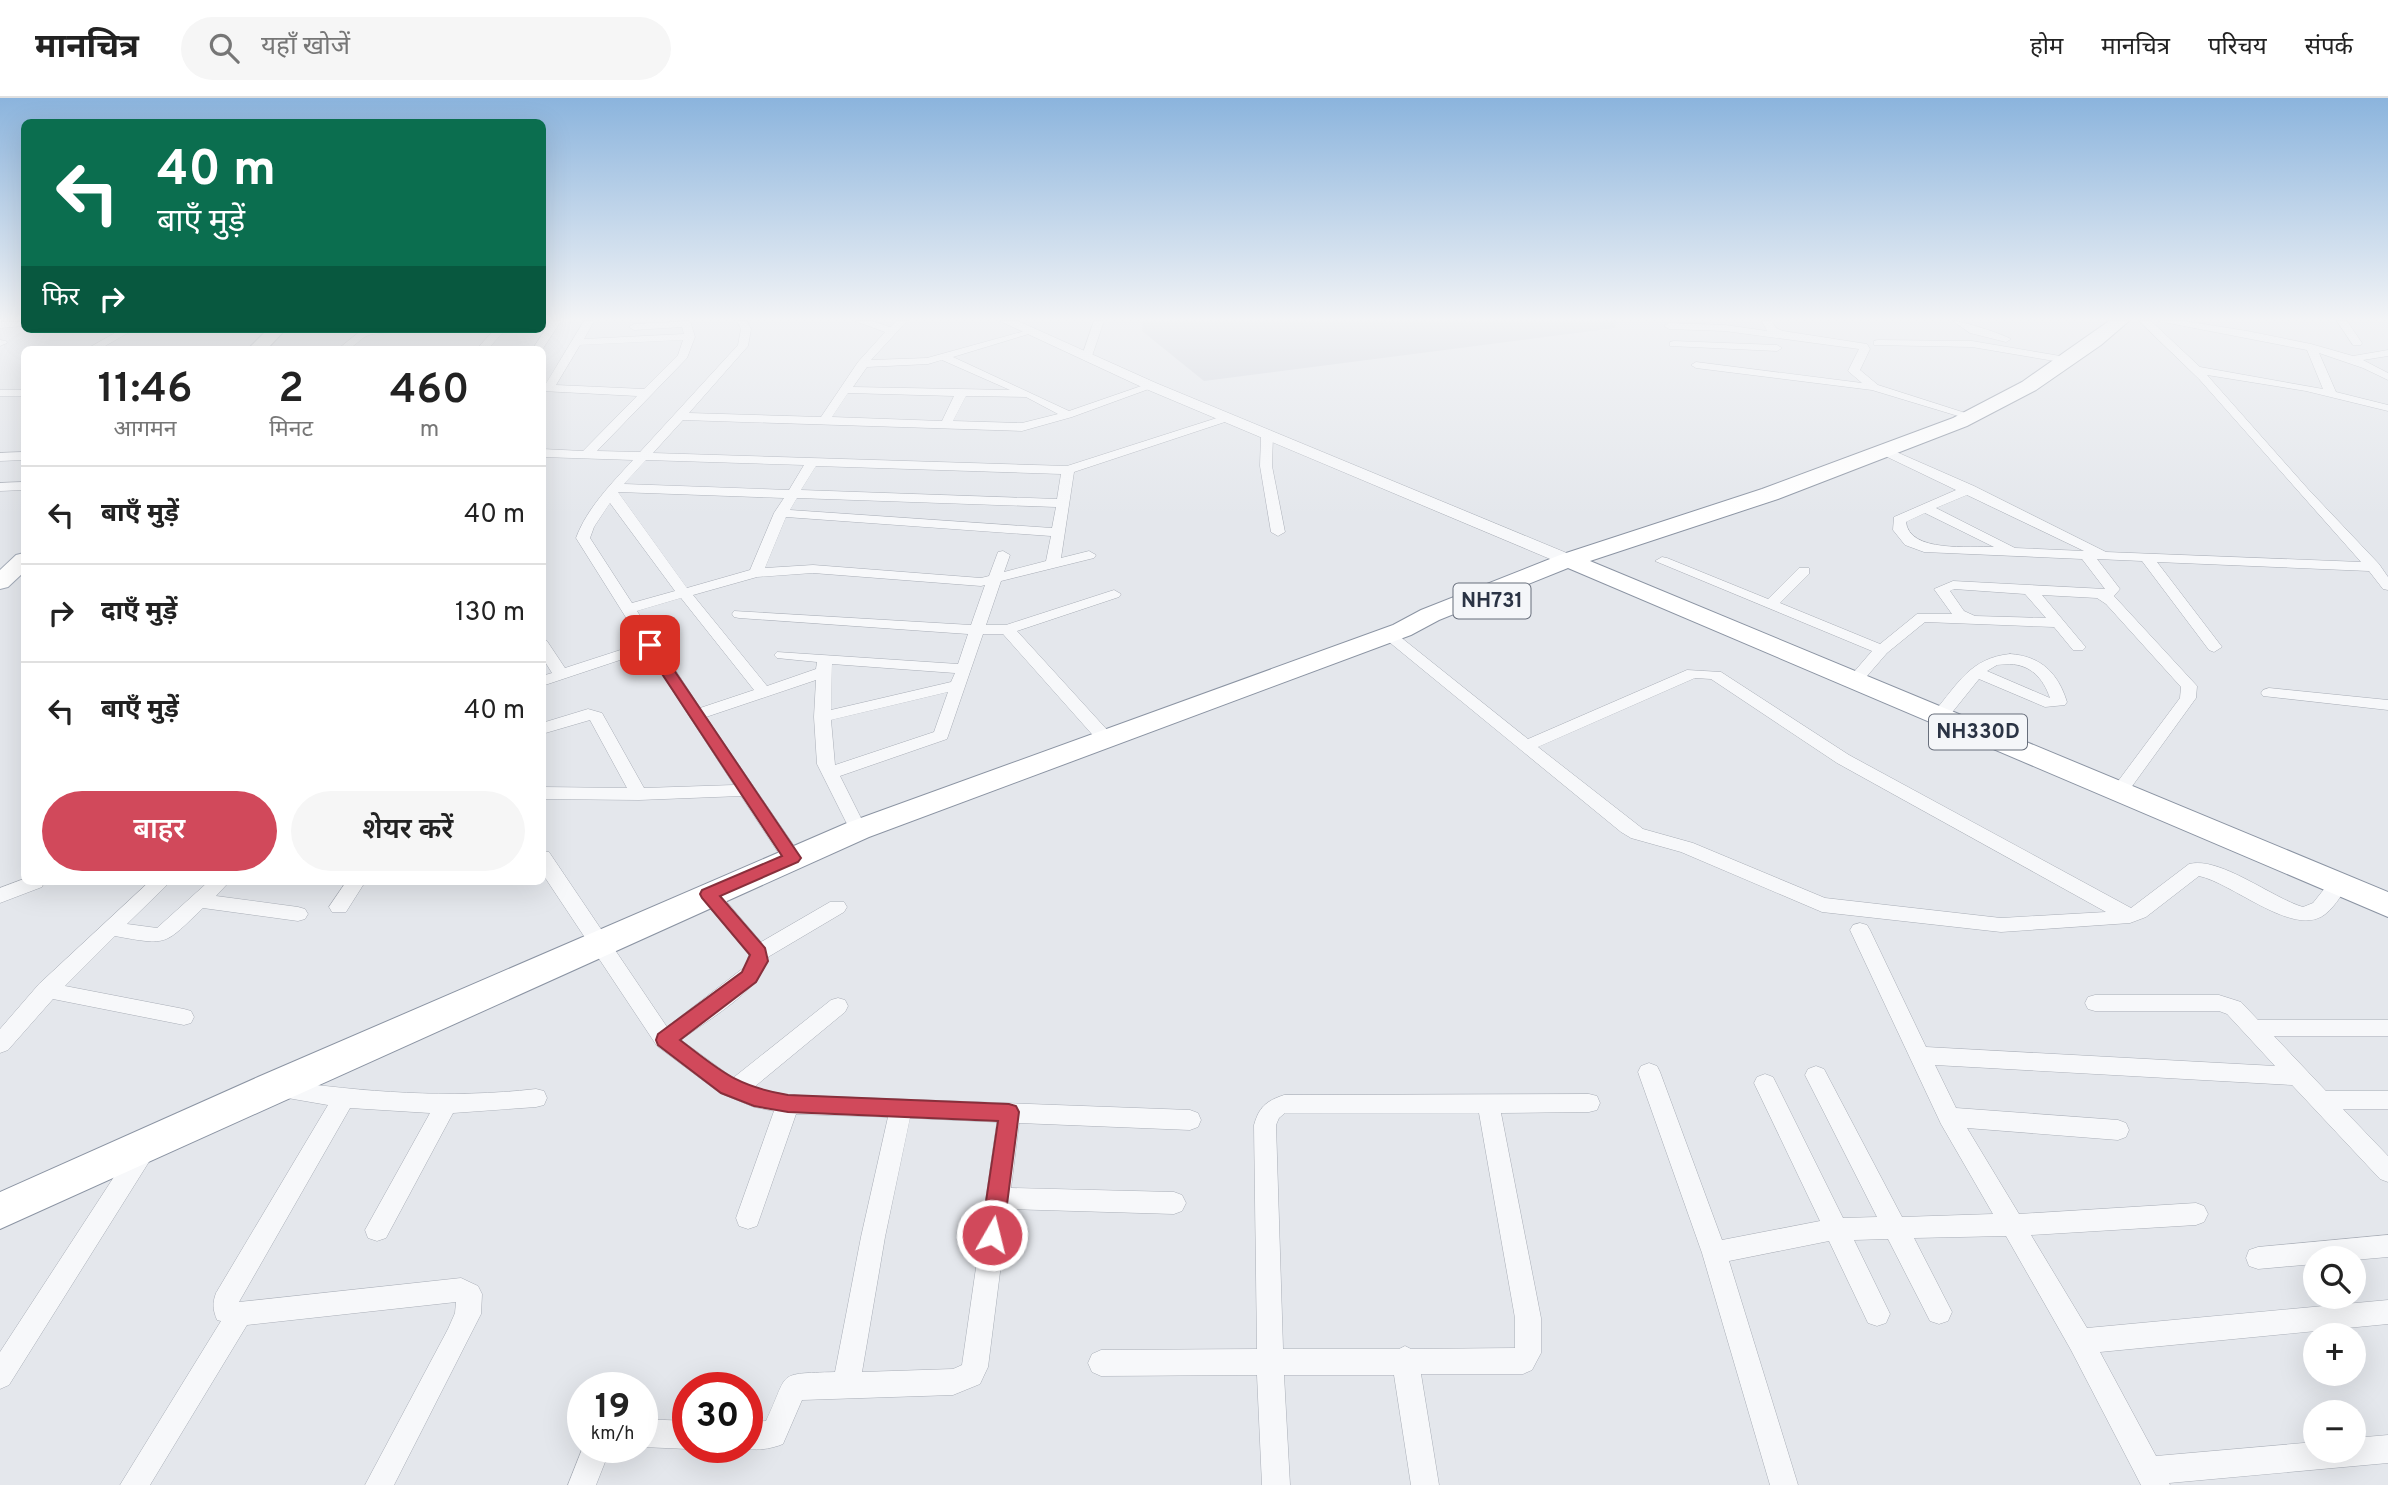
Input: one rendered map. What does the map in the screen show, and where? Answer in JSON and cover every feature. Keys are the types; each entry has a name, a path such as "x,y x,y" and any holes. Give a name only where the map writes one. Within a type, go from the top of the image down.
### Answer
{"highway":[{"name":"NH731","path":"0,1211 271,1088 858,830 1104,737 1395,632 1437,622 1574,563 1710,519 1723,510 1972,416 2028,386"},
{"name":"NH330D","path":"1574,563 2388,905"}],"main road":[{"path":"0,572 21,553"},
{"path":"0,582 21,563"}],"street":[{"path":"587,454 653,386"},
{"path":"708,386 612,491 583,538 650,645 792,858"},
{"path":"823,422 847,386"},
{"path":"1009,386 1068,415"},
{"path":"682,416 1021,427 1068,415 1151,386 1574,563"},
{"path":"1869,386 1972,416"},
{"path":"2211,386 2291,479 2374,567 2388,586"},
{"path":"2285,386 2388,408"},
{"path":"2328,386 2331,394"},
{"path":"546,388 646,393"},
{"path":"844,390 1028,394"},
{"path":"945,426 961,392"},
{"path":"0,393 21,393"},
{"path":"546,453 1068,470 1142,449 1227,418"},
{"path":"1267,435 1266,466 1278,532"},
{"path":"1885,451 2105,556"},
{"path":"0,457 21,456"},
{"path":"757,573 781,513 812,462"},
{"path":"1054,564 1068,470"},
{"path":"0,487 21,485"},
{"path":"1969,489 1898,523 1905,538 1924,548 2374,567"},
{"path":"612,491 794,493 1061,503"},
{"path":"612,491 684,593 765,693"},
{"path":"1925,508 2019,553"},
{"path":"781,513 1058,532"},
{"path":"830,774 941,734 1003,555"},
{"path":"627,609 757,573 813,569 981,582 1089,555"},
{"path":"2086,555 2113,589 2106,596"},
{"path":"2147,558 2214,647"},
{"path":"1662,561 1882,650"},
{"path":"1770,605 1804,571"},
{"path":"1972,620 1959,614 1941,591 1943,586 2091,592 2106,596 2189,686 2190,692 2119,792"},
{"path":"2029,589 2078,647"},
{"path":"739,614 976,630 1007,629 1114,594"},
{"path":"1855,680 1882,650 1922,617 2055,623"},
{"path":"1007,629 1104,737"},
{"path":"1395,632 1526,746 1637,834 1687,846 1822,905 2001,925 2130,916 2196,869 2213,872 2302,914 2317,911 2339,884"},
{"path":"546,680 650,645"},
{"path":"546,651 561,675"},
{"path":"782,655 824,665 961,677"},
{"path":"696,715 765,693 824,665"},
{"path":"824,665 822,717 825,754 830,774 858,830"},
{"path":"1526,746 1693,673 1715,675 1843,760 2130,916"},
{"path":"1940,716 1978,673"},
{"path":"822,717 961,677"},
{"path":"2269,693 2388,705"},
{"path":"546,728 580,715 592,715 639,794"},
{"path":"546,793 639,794 747,790"},
{"path":"546,863 665,1040 734,1090 754,1098 788,1104 1190,1120"},
{"path":"0,896 28,885"},
{"path":"0,1044 46,990 158,885"},
{"path":"109,928 153,936 163,934 217,885"},
{"path":"339,907 354,885"},
{"path":"709,894 759,953"},
{"path":"201,901 298,914"},
{"path":"665,1040 749,977 756,968 759,953 837,907"},
{"path":"1860,930 1949,1117 2080,1340 2152,1478 2388,1449"},
{"path":"46,990 184,1017"},
{"path":"2095,1003 2219,1003 2234,1008 2388,1172"},
{"path":"734,1090 838,1006"},
{"path":"2254,1028 2388,1028"},
{"path":"1920,1055 2297,1076"},
{"path":"1648,1072 1714,1253 1784,1485"},
{"path":"1816,1075 1940,1311"},
{"path":"1765,1083 1877,1314"},
{"path":"271,1088 343,1099 447,1104 536,1098"},
{"path":"343,1099 225,1302 226,1311 240,1314 461,1290 469,1294 468,1314 457,1338 379,1485"},
{"path":"2318,1100 2388,1100"},
{"path":"1101,1363 1270,1364 1405,1359 1514,1363 1523,1361 1528,1353 1526,1305 1488,1103"},
{"path":"1276,1485 1270,1364 1265,1125 1268,1114 1273,1108 1284,1104 1588,1103"},
{"path":"377,1230 447,1104"},
{"path":"748,1218 788,1104"},
{"path":"846,1387 873,1237 901,1108"},
{"path":"763,1435 773,1434 780,1427 790,1391 796,1387 953,1382 971,1376 975,1367 1009,1112"},
{"path":"1949,1117 2119,1130"},
{"path":"0,1376 147,1144"},
{"path":"997,1198 1174,1203"},
{"path":"1714,1253 1836,1229 2012,1225 2196,1214"},
{"path":"2258,1258 2388,1246"},
{"path":"2080,1340 2388,1312"},
{"path":"134,1485 240,1314"},
{"path":"1405,1359 1425,1485"},
{"path":"582,1485 591,1463"}],"route":[{"path":"650,645 792,858 709,894 759,953 759,961 749,977 665,1040 728,1087 754,1098 788,1104 1009,1112 992,1235"}]}
